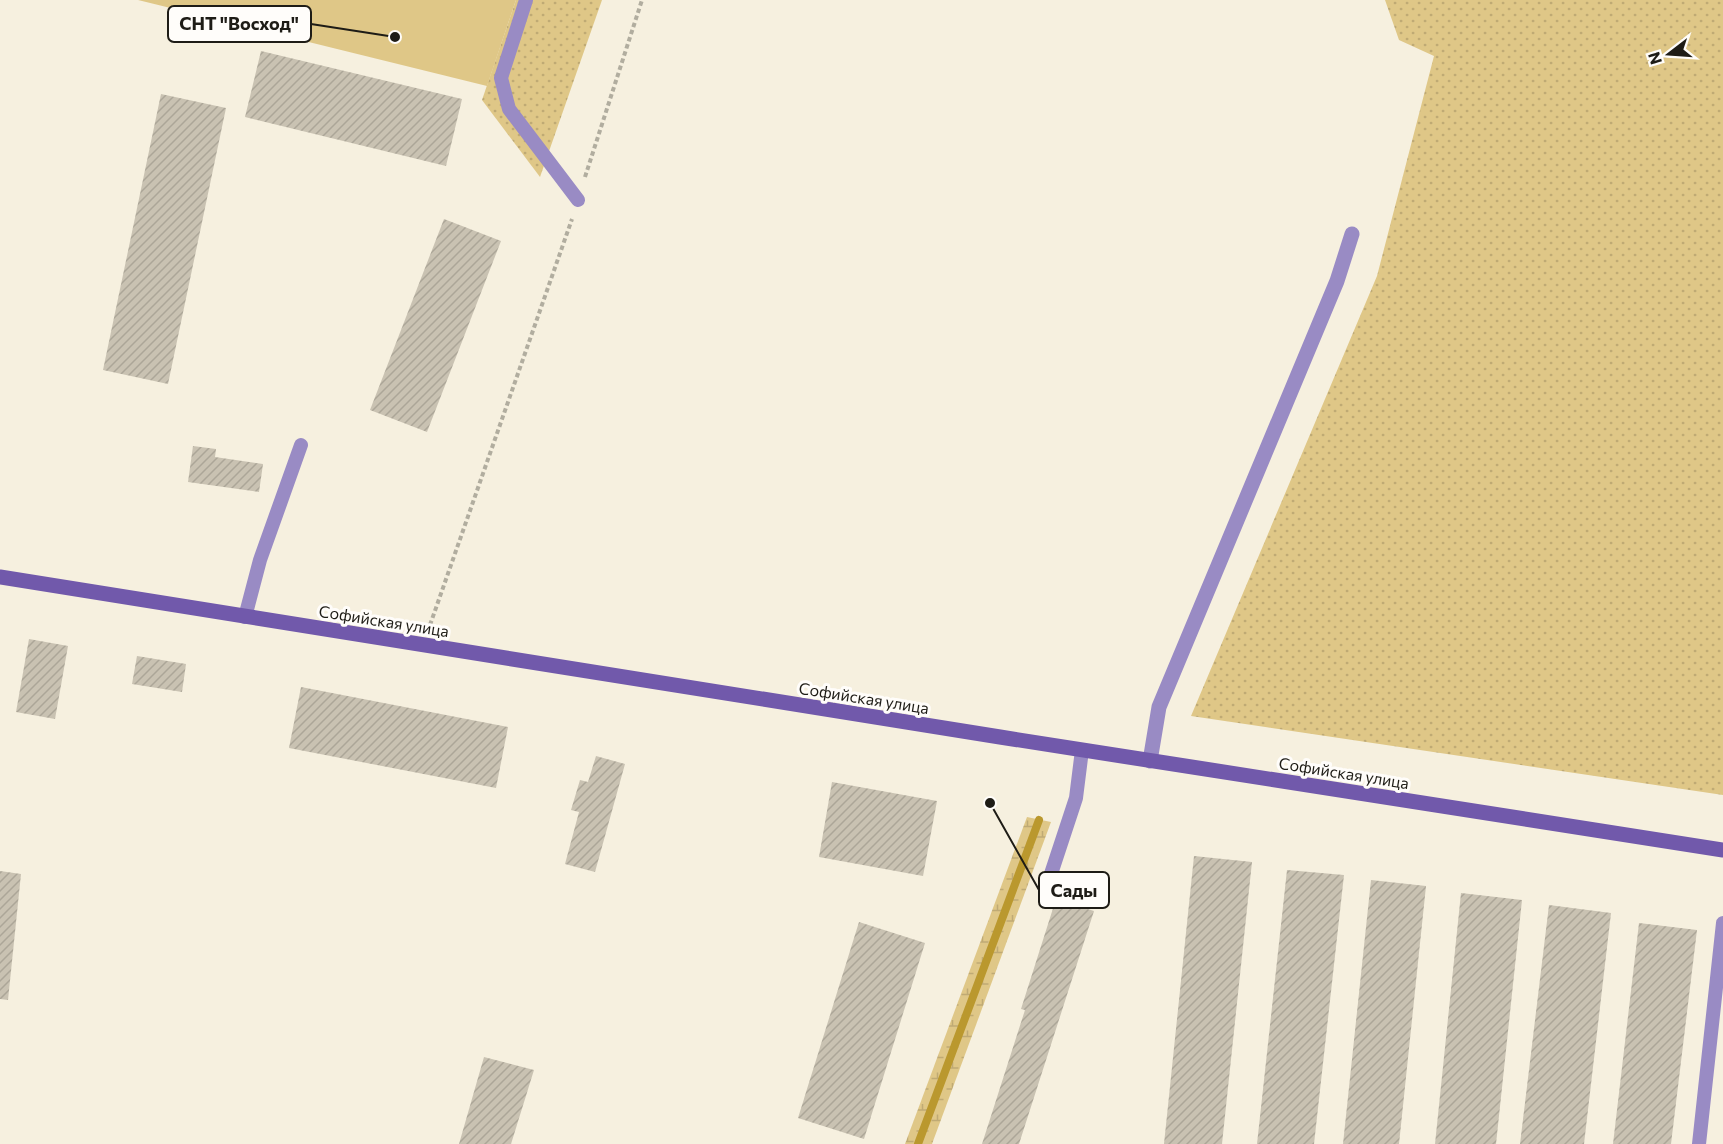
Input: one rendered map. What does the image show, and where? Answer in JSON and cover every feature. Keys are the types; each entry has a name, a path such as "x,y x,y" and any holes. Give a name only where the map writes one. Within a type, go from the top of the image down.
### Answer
{"main road":[{"name":"Софийская улица","path":"0,577 423,646 1723,850"}],"street":[{"path":"1150,761 1159,707 1337,281 1352,234"}],"lane":[{"path":"526,0 501,78 509,109 578,200"},
{"path":"245,617 260,560 301,445"},
{"path":"1047,886 1076,798 1082,750"},
{"path":"1699,1144 1723,923"}],"path":[{"path":"423,646 578,200 642,0"}],"green space":[{"path":"138,0 516,0 487,86"},
{"path":"516,0 602,0 540,177 482,100"},
{"path":"1385,0 1723,0 1723,795 1191,716 1377,276 1434,56 1399,40"},
{"path":"1027,817 1051,822 932,1144 905,1144"}],"building":[{"path":"261,51 462,99 446,166 245,117"},
{"path":"161,94 226,108 168,384 103,370"},
{"path":"444,219 501,241 427,432 370,410"},
{"path":"193,446 216,449 215,457 263,464 259,492 188,482"},
{"path":"29,639 68,646 55,719 16,712"},
{"path":"137,656 186,664 182,692 132,684"},
{"path":"301,687 508,727 496,788 289,748"},
{"path":"596,756 625,764 595,872 565,864 579,812 571,810 580,780 588,782"},
{"path":"832,782 937,801 923,876 819,857"},
{"path":"1194,856 1252,862 1222,1144 1164,1144"},
{"path":"1287,870 1344,875 1314,1144 1257,1144"},
{"path":"0,871 21,874 8,1000 0,999"},
{"path":"1371,880 1426,886 1399,1144 1343,1144"},
{"path":"1461,893 1522,900 1496,1144 1435,1144"},
{"path":"1056,899 1094,911 1019,1144 982,1144 1025,1010 1021,1009"},
{"path":"1549,905 1611,913 1584,1144 1520,1144"},
{"path":"859,922 925,943 864,1139 798,1118"},
{"path":"1639,923 1697,930 1671,1144 1613,1144"},
{"path":"484,1057 534,1070 511,1144 459,1144"}],"waterway":[{"path":"918,1144 1039,820"}],"place":[{"name":"СНТ \"Восход\"","path":"395,37"},
{"name":"Сады","path":"990,803"}]}
